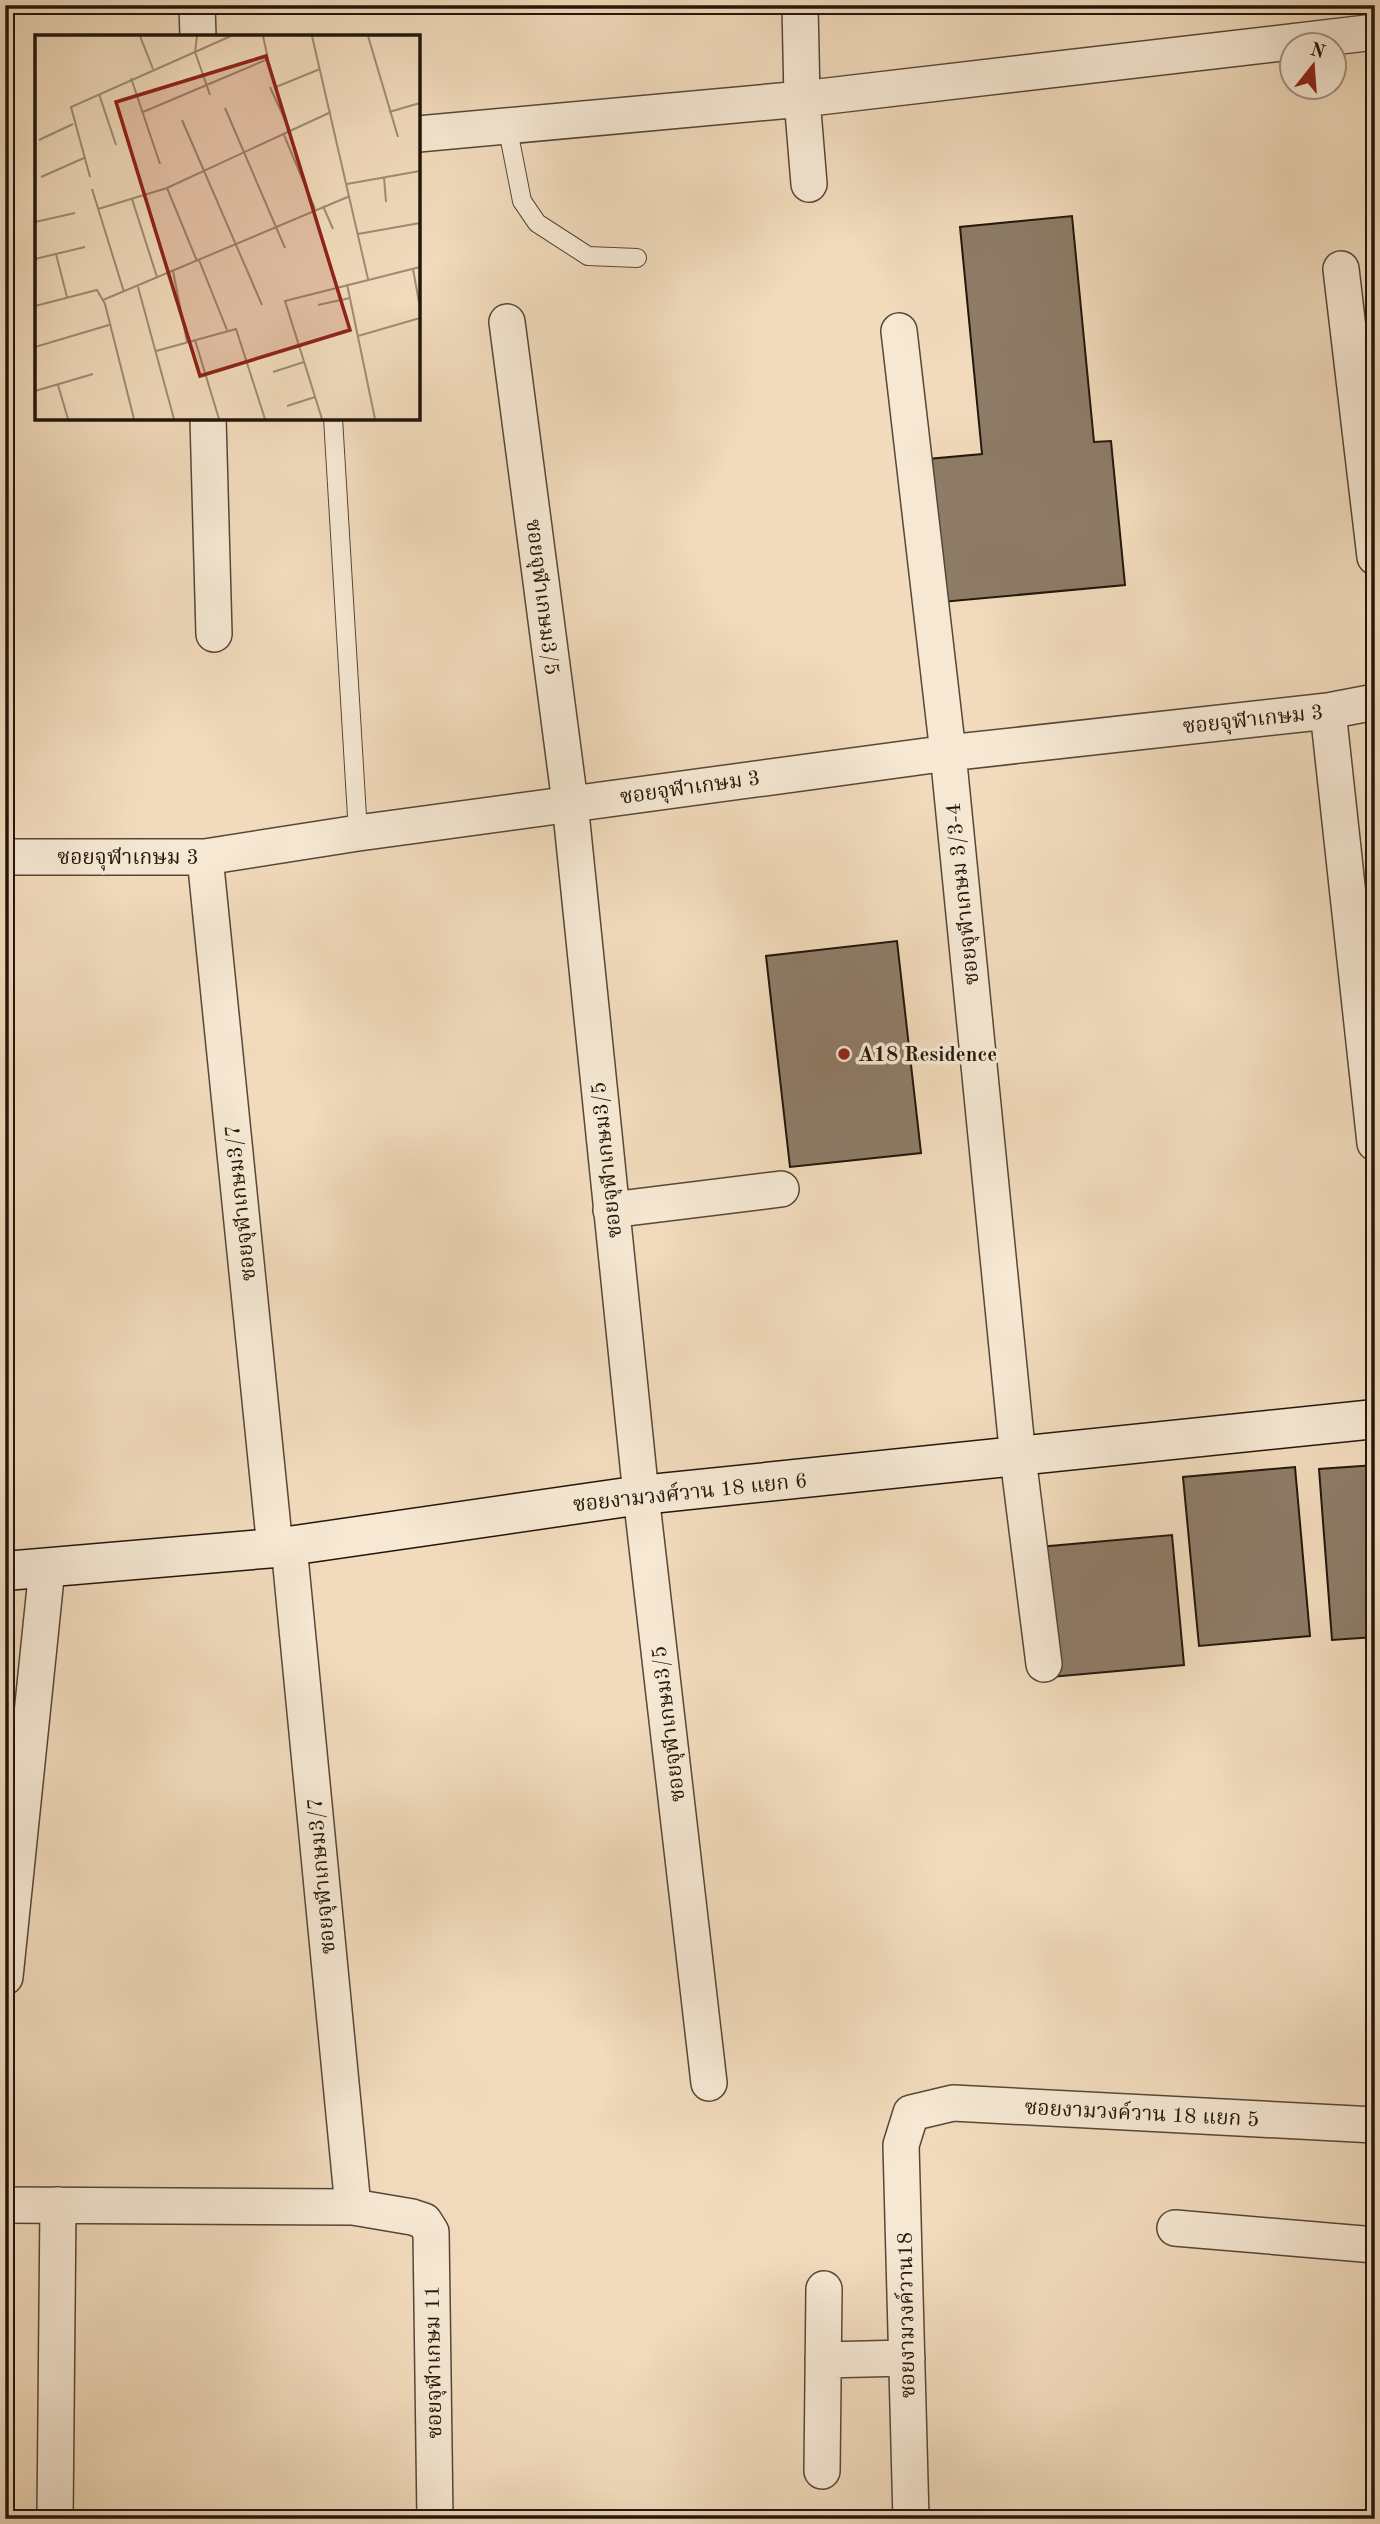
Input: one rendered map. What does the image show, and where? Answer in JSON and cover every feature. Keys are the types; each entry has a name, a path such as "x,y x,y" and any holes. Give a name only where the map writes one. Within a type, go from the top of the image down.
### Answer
{"street":[{"path":"197,5 198,35"},
{"path":"800,5 802,99 810,184"},
{"path":"420,134 802,99 1375,32"},
{"path":"1341,269 1371,492 1375,557"},
{"name":"ซอยจุฬาเกษม3/5","path":"507,322 570,803 641,1495 709,2082"},
{"name":"ซอยจุฬาเกษม 3/3-4","path":"900,331 948,753 1018,1458 1044,1664"},
{"path":"208,420 214,634"},
{"name":"ซอยจุฬาเกษม 3","path":"5,857 205,857 570,803 948,753 1328,711 1375,702"},
{"path":"1328,711 1366,972 1375,1143"},
{"name":"ซอยจุฬาเกษม3/7","path":"205,857 352,2207"},
{"path":"611,1210 781,1189"},
{"name":"ซอยงามวงศ์วาน 18 แยก 6","path":"5,1571 282,1547 641,1495 1375,1419"},
{"path":"5,1977 47,1568"},
{"name":"ซอยงามวงค์วาน 18 แยก 5","path":"911,2113 953,2103 1375,2125"},
{"name":"ซอยงามวงค์วาน18","path":"911,2113 901,2144 911,2519"},
{"path":"5,2205 352,2207"},
{"path":"55,2519 58,2205"},
{"name":"ซอยจุฬาเกษม 11","path":"352,2207 412,2217 424,2221 431,2232 435,2519"},
{"path":"1175,2228 1375,2245"},
{"path":"821,2471 824,2289"},
{"path":"823,2360 907,2358"}],"lane":[{"path":"507,125 522,201 537,223 587,256 637,258"},
{"path":"333,420 358,833"}],"building":[{"path":"1072,216 1094,442 1111,441 1125,585 942,602 928,459 982,454 960,227"},
{"name":"A18 Residence","path":"897,941 921,1153 790,1167 766,956"},
{"path":"1375,1465 1375,1637 1332,1640 1319,1469"},
{"path":"1295,1467 1310,1636 1199,1646 1183,1477"},
{"path":"1172,1535 1184,1665 1051,1677 1039,1547"}],"place":[{"name":"A18 Residence","path":"844,1054"}]}
